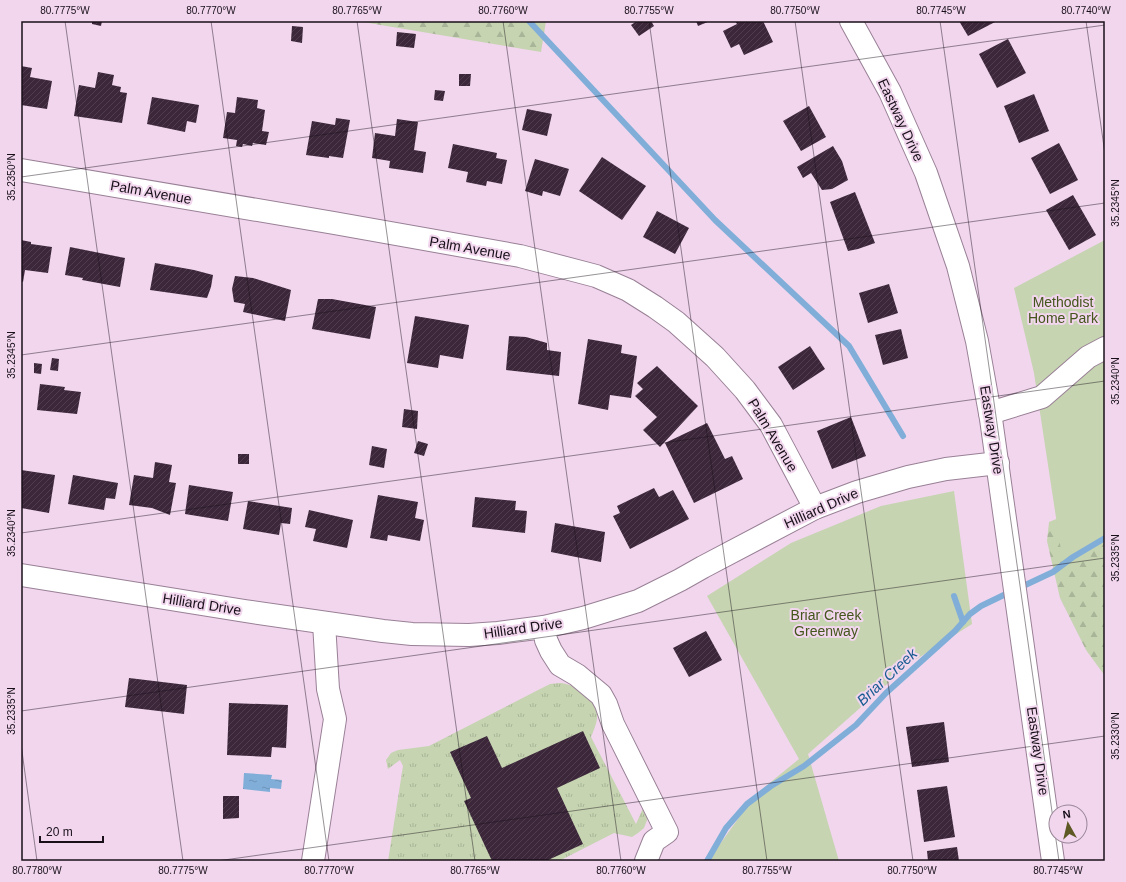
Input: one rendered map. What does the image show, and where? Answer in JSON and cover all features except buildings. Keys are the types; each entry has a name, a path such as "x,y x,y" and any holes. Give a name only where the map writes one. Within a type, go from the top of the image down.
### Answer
{"street":[{"name":"Eastway Drive","path":"851,21 890,92 926,172 958,266 977,341 998,462 1053,861"},
{"name":"Palm Avenue","path":"21,170 520,256 596,276 628,290 655,306 676,322 715,357 745,390 771,425 815,508"},
{"path":"990,413 1042,397 1088,357 1105,348"},
{"name":"Hilliard Drive","path":"21,575 324,623 412,634 498,633 583,618 638,601 815,508 857,492 908,477 946,469 998,462"},
{"path":"312,861 334,719 328,689 324,623"},
{"path":"544,626 546,640 551,652 560,665 577,675 601,695 613,724 667,832 654,841 646,861"}],"green space":[{"path":"357,21 546,21 541,52"},
{"name":"Methodist Home Park","path":"1105,240 1105,543 1064,570 1034,373 1014,288"},
{"name":"Briar Creek Greenway","path":"954,491 972,624 912,662 808,754 839,861 708,861 755,795 799,759 707,596 791,543 881,506"},
{"path":"1105,509 1105,676 1086,650 1060,598 1047,541 1049,522 1066,515"},
{"path":"560,683 572,686 583,692 595,707 597,713 596,725 591,737 636,824 644,806 647,812 647,820 644,828 632,837 614,833 559,861 388,861 403,766 400,760 388,769 386,760 391,753 398,750 429,746 550,684"}],"water":[{"path":"244,773 272,775 271,779 282,780 281,789 270,788 270,792 243,789"}],"waterway":[{"path":"529,21 715,220 849,346 903,436"},
{"name":"Briar Creek","path":"1019,588 1053,572 1073,557 1105,538"},
{"name":"Briar Creek","path":"707,861 726,828 747,804 771,786 804,766 856,725 886,693 955,631 970,614 981,606 1010,592"},
{"path":"954,596 963,622"}]}
